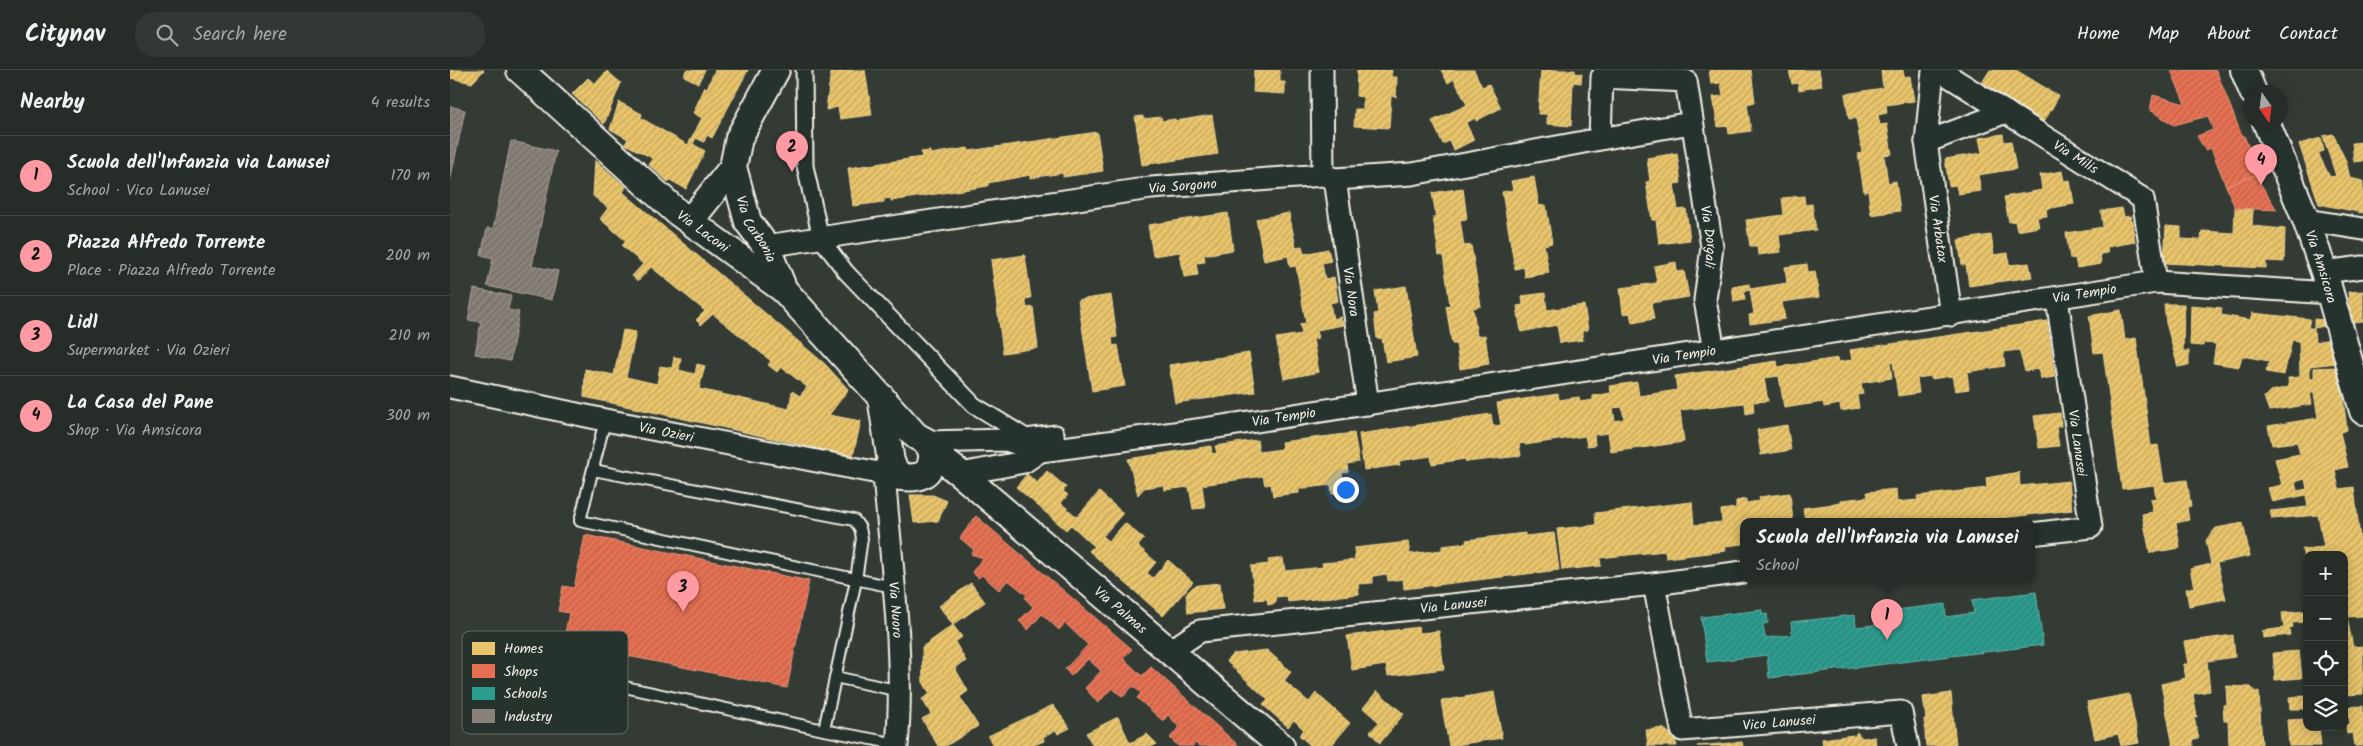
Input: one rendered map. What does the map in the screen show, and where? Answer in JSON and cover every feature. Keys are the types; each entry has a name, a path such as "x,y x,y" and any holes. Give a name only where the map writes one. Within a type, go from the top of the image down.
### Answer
{"street":[{"name":"Via Carbonia","path":"690,222 733,167 739,138 776,70"},
{"path":"804,70 805,166 821,239 846,272 974,405 1026,437 1056,433 1048,450"},
{"name":"Via Nora","path":"1322,70 1329,177 1368,404"},
{"name":"Via Arbatax","path":"1933,70 1926,142 1951,315"},
{"name":"Via Milis","path":"1940,70 2143,200 2156,282"},
{"name":"Via Dorgali","path":"1600,139 1603,74 1686,81 1691,124 1712,247 1705,300 1714,351"},
{"name":"Via Laconi","path":"531,75 677,212 784,290 881,396 909,459"},
{"path":"1926,142 2006,112"},
{"path":"1600,139 1691,124"},
{"name":"Via Amsicora","path":"2269,130 2306,220 2327,282 2363,411"},
{"name":"Via Sorgono","path":"766,246 1151,188 1412,174 1600,139"},
{"name":"Via Carbonia","path":"733,167 748,222 766,246 784,290"},
{"path":"2306,220 2363,229"},
{"name":"Via Tempio","path":"961,474 1024,462 1048,450 1368,404 2057,299 2156,282 2327,282 2363,267"},
{"name":"Via Lanusei","path":"2035,533 2091,526 2057,299"},
{"name":"Via Ozieri","path":"450,387 605,420 909,459"},
{"name":"Via Tempio","path":"909,459 1006,440 1048,450"},
{"path":"909,459 961,474"},
{"name":"Via Nuoro","path":"897,745 900,691 898,632 893,587 909,459"},
{"name":"Via Palmas","path":"961,474 1281,746"},
{"name":"Via Lanusei","path":"1170,651 1200,631 1654,584 1740,572"},
{"name":"Vico Lanusei","path":"1654,584 1682,730 1901,712 1908,746"}],"lane":[{"path":"605,420 580,521 893,587"},
{"path":"593,470 854,520 860,528 862,538 856,580 824,730"},
{"path":"835,677 900,691"},
{"path":"628,688 897,745"}],"building: Homes":[{"path":"450,70 484,70 472,83 450,78"},
{"path":"686,70 705,70 698,83 684,76"},
{"path":"715,70 748,70 712,138 707,135 704,142 696,138 693,144 705,151 686,189 670,180 668,182 649,165 652,158 625,144 628,139 610,129 619,102 642,114 641,118 688,145 702,118 693,113"},
{"path":"831,70 865,70 872,115 840,119 838,107 826,110"},
{"path":"1254,70 1280,70 1280,82 1285,82 1285,94 1253,92"},
{"path":"1392,70 1391,77 1397,77 1396,97 1391,96 1389,128 1354,126 1355,109 1363,109 1363,97 1356,96 1357,71"},
{"path":"1441,70 1474,70 1482,87 1489,84 1501,108 1476,121 1475,118 1466,123 1474,140 1454,150 1449,141 1443,144 1432,121 1467,105 1454,79 1448,83"},
{"path":"1541,70 1575,70 1575,73 1582,74 1581,83 1573,82 1571,126 1547,124 1547,114 1538,114"},
{"path":"1709,70 1751,70 1755,102 1747,104 1751,131 1729,134 1728,126 1718,127 1713,97 1723,96 1721,83 1711,84"},
{"path":"1789,70 1819,70 1822,86 1799,90 1798,83 1792,84"},
{"path":"1903,70 1904,77 1910,76 1914,101 1886,105 1887,113 1878,115 1880,125 1887,124 1892,154 1884,155 1888,183 1896,181 1900,211 1871,215 1868,191 1864,192 1858,154 1862,153 1856,118 1849,119 1845,94 1883,88 1881,71"},
{"path":"1990,70 2016,70 2059,96 2044,122 1981,84"},
{"path":"607,71 621,83 604,124 572,94 588,78 595,84"},
{"path":"1212,115 1218,154 1142,165 1135,117 1143,116 1143,119 1161,117 1162,121 1175,119 1176,121"},
{"path":"1097,132 1103,171 1063,177 1063,173 1030,178 1030,175 988,183 988,186 891,201 891,198 884,199 884,202 853,206 848,168 922,157 921,152 930,151 930,154 968,148 969,151"},
{"path":"2003,134 2004,142 2011,141 2016,169 1978,175 1981,191 1958,194 1956,185 1949,186 1945,159 1982,153 1979,138"},
{"path":"2333,134 2346,161 2350,178 2363,181 2363,213 2319,204 2299,144 2321,138 2324,151 2318,153 2330,177 2336,176 2323,136"},
{"path":"2363,142 2363,161 2354,162 2352,143"},
{"path":"1677,153 1681,183 1674,184 1678,210 1686,209 1690,240 1659,244 1656,220 1652,220 1646,182 1650,181 1647,158"},
{"path":"595,160 626,187 623,192 825,364 847,388 848,390 829,415 861,421 853,456 584,397 585,369 614,375 623,330 636,332 626,377 657,384 660,366 672,368 674,357 681,358 679,370 695,374 697,364 705,366 699,389 789,409 792,391 800,396 807,387 781,367 777,372 768,365 771,361 713,314 701,325 696,320 705,311 651,267 638,281 632,276 643,264 622,246 626,241 600,219 608,208 593,196"},
{"path":"2062,171 2064,181 2070,180 2074,204 2046,209 2047,216 2037,217 2039,227 2017,231 2015,221 2009,222 2004,197 2042,190 2040,175"},
{"path":"1534,177 1539,206 1546,205 1552,243 1544,245 1549,273 1525,277 1524,267 1515,269 1502,192 1513,190 1511,181"},
{"path":"1463,188 1467,219 1460,220 1464,246 1471,245 1481,306 1473,308 1477,336 1485,335 1489,364 1460,369 1456,344 1452,344 1446,306 1450,305 1443,255 1439,256 1433,217 1436,216 1432,193"},
{"path":"1804,196 1805,205 1812,204 1816,230 1779,235 1781,252 1758,255 1757,246 1750,246 1746,220 1784,215 1782,198"},
{"path":"2122,208 2124,217 2131,216 2135,242 2107,247 2108,253 2100,254 2101,264 2077,268 2075,258 2070,259 2066,233 2103,227 2101,211"},
{"path":"2235,208 2253,210 2252,226 2285,229 2284,262 2266,261 2266,268 2164,263 2166,226 2181,227 2181,239 2201,240 2202,231 2234,233"},
{"path":"1228,213 1233,250 1204,255 1205,262 1196,263 1198,275 1184,277 1180,252 1153,256 1148,225"},
{"path":"1289,213 1296,247 1302,246 1304,254 1328,249 1331,261 1322,263 1325,279 1334,277 1338,301 1330,303 1333,319 1341,317 1343,325 1317,330 1318,338 1313,339 1319,372 1284,379 1276,338 1302,334 1300,324 1306,323 1296,266 1290,267 1288,256 1264,261 1256,219"},
{"path":"1991,235 1994,255 2008,253 2009,265 2029,263 2032,277 1969,286 1966,265 1962,265 1958,240"},
{"path":"1025,255 1031,298 1025,299 1027,308 1033,307 1038,348 1003,353 991,260"},
{"path":"1676,262 1677,272 1684,271 1689,297 1651,303 1654,319 1632,323 1630,313 1623,314 1620,288 1657,283 1654,266"},
{"path":"1807,264 1808,272 1815,271 1819,297 1782,302 1785,319 1750,324 1749,315 1754,314 1750,290 1744,291 1745,300 1734,302 1732,287 1749,284 1750,289 1787,283 1785,267"},
{"path":"1406,286 1417,357 1386,362 1382,338 1377,339 1374,314 1378,313 1375,291"},
{"path":"2363,291 2363,322 2351,323 2348,292"},
{"path":"1545,293 1547,310 1584,305 1588,330 1582,331 1583,340 1560,343 1557,325 1521,332 1517,306 1523,305 1522,296"},
{"path":"1111,295 1117,337 1112,338 1113,346 1118,345 1125,386 1092,391 1078,300"},
{"path":"2164,304 2184,304 2183,351 2189,351 2189,365 2178,367 2166,323"},
{"path":"2191,305 2222,308 2221,315 2250,320 2252,313 2310,319 2308,328 2314,328 2315,342 2330,339 2337,363 2310,366 2310,378 2314,378 2314,368 2337,367 2347,430 2340,432 2348,467 2335,470 2339,489 2354,487 2363,564 2363,616 2348,617 2348,551 2303,551 2303,554 2302,549 2324,547 2318,515 2272,519 2270,511 2308,507 2306,495 2272,502 2268,488 2282,485 2275,459 2300,454 2297,442 2272,445 2268,426 2318,418 2314,393 2310,393 2312,404 2269,411 2264,397 2271,391 2289,387 2288,378 2300,377 2299,341 2292,340 2284,375 2266,372 2269,361 2242,356 2239,367 2213,363 2216,344 2203,343 2203,346 2190,345","holes":["2305,479 2307,489 2297,491 2295,482"]},
{"path":"2121,310 2125,340 2136,338 2151,446 2158,445 2164,483 2187,480 2191,506 2187,507 2189,520 2176,523 2180,548 2150,553 2142,514 2153,512 2150,499 2156,498 2154,485 2122,489 2103,352 2094,353 2089,316"},
{"path":"2314,319 2324,320 2325,326 2314,328"},
{"path":"2047,321 2055,377 2041,379 2039,369 2025,371 2019,350 2003,352 2005,366 1967,372 1969,389 1955,391 1952,376 1931,379 1931,376 1917,378 1919,393 1898,396 1893,362 1890,362 1892,378 1861,383 1863,394 1857,395 1859,408 1841,411 1840,404 1824,407 1823,402 1784,408 1779,376 1764,378 1768,401 1753,402 1754,412 1746,414 1745,403 1680,410 1684,442 1611,452 1608,433 1594,435 1595,445 1587,446 1585,436 1525,445 1525,443 1519,444 1521,456 1466,462 1465,459 1432,464 1431,456 1399,461 1400,465 1364,470 1359,434 1491,414 1493,426 1501,425 1497,403 1558,394 1559,400 1579,397 1580,402 1593,400 1593,396 1611,393 1610,386 1637,382 1639,396 1677,390 1675,376 1777,361 1778,367 1838,358 1838,362 1852,360 1850,350","holes":["1622,407 1624,419 1615,421 1613,408"]},
{"path":"1249,353 1255,392 1175,403 1169,365"},
{"path":"2060,413 2061,426 2056,427 2059,446 2039,448 2034,416"},
{"path":"1787,425 1791,450 1761,455 1757,430"},
{"path":"1354,433 1359,462 1347,464 1348,472 1342,473 1344,492 1332,494 1331,485 1299,489 1299,493 1273,496 1271,484 1265,485 1263,476 1202,485 1205,508 1193,509 1189,487 1165,490 1164,485 1144,488 1138,495 1128,459 1211,446 1212,454 1217,453 1215,446 1257,440 1259,452 1282,449 1281,442"},
{"path":"1047,471 1066,487 1063,491 1068,495 1061,503 1077,517 1099,492 1123,513 1103,536 1109,541 1125,523 1144,539 1138,546 1156,562 1147,573 1153,578 1168,560 1193,582 1163,616 1089,551 1094,546 1071,525 1066,530 1016,487 1027,474 1037,483"},
{"path":"2019,472 2020,486 2069,481 2072,510 2001,518 1805,518 1803,508 1841,503 1841,500 1868,497 1867,492 1896,489 1897,502 1918,500 1917,496 1987,488 1986,478"},
{"path":"1790,493 1793,518 1740,518 1740,544 1725,546 1726,551 1666,558 1665,551 1600,558 1601,566 1562,570 1557,529 1596,525 1595,513 1692,502 1694,525 1722,522 1721,510 1736,508 1736,501 1746,499 1746,503 1760,501 1759,497"},
{"path":"910,495 933,495 947,501 938,521 914,523"},
{"path":"2243,523 2250,556 2217,563 2226,599 2189,606 2186,589 2194,587 2190,569 2211,564 2206,540 2216,528"},
{"path":"1525,533 1525,536 1554,533 1559,570 1404,589 1403,579 1388,581 1387,574 1373,576 1373,583 1358,584 1359,594 1288,602 1287,596 1275,597 1276,603 1268,605 1267,599 1255,600 1251,566 1269,564 1268,560 1283,558 1285,571 1323,567 1322,563 1355,560 1354,548 1408,542 1410,554 1442,550 1442,546 1467,543 1466,540"},
{"path":"971,583 985,602 953,625 939,606"},
{"path":"1220,583 1223,609 1188,613 1186,594 1193,587"},
{"path":"2303,611 2303,622 2292,623 2293,627 2289,628 2290,635 2263,638 2262,631 2284,628 2282,613"},
{"path":"2348,622 2353,647 2363,646 2363,694 2348,695"},
{"path":"953,625 962,637 955,642 966,661 955,668 968,691 960,697 978,726 946,746 938,746 922,719 931,714 922,699 930,694 923,682 922,647"},
{"path":"1419,627 1420,633 1439,631 1444,669 1388,676 1386,665 1352,670 1347,636"},
{"path":"2233,635 2235,657 2207,661 2210,691 2193,694 2197,717 2194,718 2199,738 2192,740 2193,746 2173,746 2161,684 2186,678 2183,664 2188,664 2184,642"},
{"path":"1267,650 1291,672 1284,681 1309,702 1316,693 1350,723 1331,746 1311,746 1299,735 1304,730 1294,720 1288,727 1263,705 1268,700 1226,661 1233,654"},
{"path":"2299,651 2302,678 2275,680 2273,653"},
{"path":"2226,686 2251,687 2255,692 2259,691 2262,746 2229,746 2228,721 2224,721 2223,705 2227,705"},
{"path":"1377,691 1404,714 1380,743 1370,732 1379,722 1363,708"},
{"path":"1494,692 1502,738 1449,746 1441,701"},
{"path":"1951,693 1956,746 1926,746 1924,719 1926,719 1923,697"},
{"path":"2129,694 2139,743 2121,746 2118,734 2095,739 2087,702"},
{"path":"2303,696 2303,709 2290,709 2289,697"},
{"path":"1053,705 1070,728 1058,734 1056,730 1043,737 1044,741 1032,746 993,746 988,736"},
{"path":"2363,706 2363,746 2355,746 2353,733 2347,734 2348,724 2350,724 2348,707"},
{"path":"1118,717 1130,743 1147,734 1157,744 1153,746 1093,746 1086,733"},
{"path":"2303,719 2303,731 2319,731 2321,746 2289,746 2287,720"},
{"path":"1663,728 1674,737 1677,746 1648,746 1646,730"},
{"path":"1857,732 1862,738 1875,737 1876,746 1823,746 1822,739 1853,735 1853,739"},
{"path":"1742,742 1743,746 1697,746"}],"building: Shops":[{"path":"2171,70 2216,70 2242,136 2244,136 2260,173 2226,186 2211,148 2205,150 2197,136 2213,130 2208,116 2174,125 2150,110 2153,95 2185,104"},
{"path":"2255,175 2277,210 2235,208 2226,186"},
{"path":"976,516 1132,649 1123,658 1142,676 1151,667 1239,746 1199,746 1195,743 1193,746 1178,746 1170,738 1179,727 1168,715 1163,721 1137,698 1141,693 1133,686 1123,697 1112,688 1098,703 1085,688 1101,671 1088,659 1071,676 1065,669 1088,645 1065,623 1059,630 1042,614 1028,630 1019,621 1033,607 1025,598 1027,595 1008,580 999,590 982,575 978,578 972,572 983,558 971,554 974,550 960,538"},
{"path":"585,535 809,581 787,688 628,656 628,631 565,631 569,613 558,611 563,586 574,588"}],"building: Schools":[{"path":"2036,592 2043,645 1769,678 1767,655 1707,662 1701,617 1762,610 1762,615 1767,614 1768,623 1763,624 1765,638 1792,635 1791,622 1855,615 1856,627 1882,624 1880,612 1945,604 1946,617 1974,613 1972,600"}],"building: Industry":[{"path":"450,106 465,110 450,182"},
{"path":"511,141 556,151 532,266 558,271 552,300 487,286 493,258 481,255 487,228 493,229"},
{"path":"474,289 511,296 508,310 519,312 510,361 475,354 481,322 468,320"}],"place":[{"name":"Piazza Alfredo Torrente","path":"792,172"},
{"name":"La Casa del Pane","path":"2261,185"},
{"name":"Lidl","path":"683,612"},
{"name":"Scuola dell'Infanzia via Lanusei","path":"1887,640"}]}
